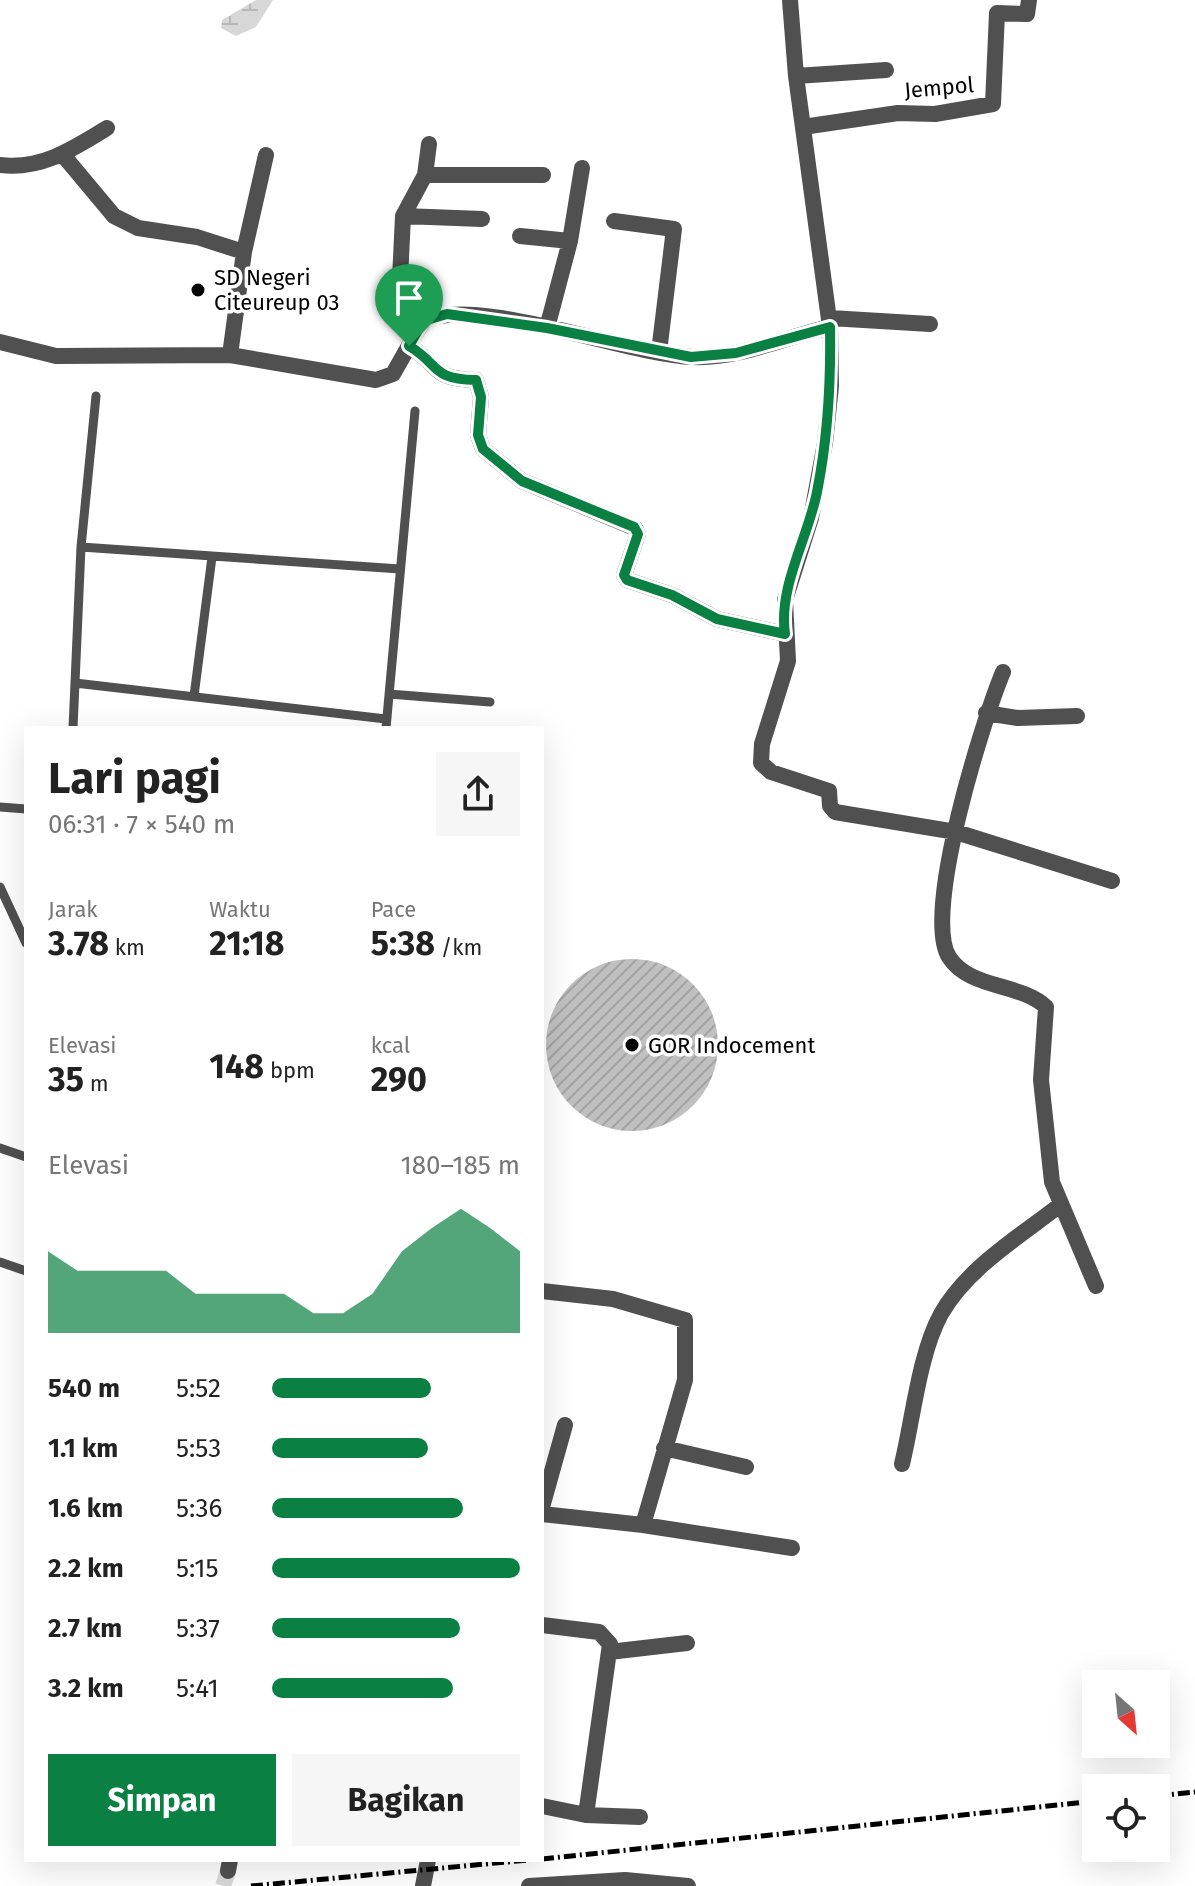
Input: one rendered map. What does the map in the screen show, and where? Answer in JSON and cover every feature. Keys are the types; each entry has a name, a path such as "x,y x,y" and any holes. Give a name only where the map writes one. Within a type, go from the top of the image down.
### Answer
{"street":[{"path":"790,0 796,76 830,323 831,386 825,443 811,518 785,600 788,661 762,744 762,766 829,791 830,806 835,812 956,832 1112,881"},
{"name":"Jempol","path":"803,127 898,113 935,114 993,104 997,13 1027,14 1029,0"},
{"path":"796,76 886,70"},
{"path":"0,165 32,164 63,155 107,128"},
{"path":"423,321 406,304 400,290 403,216 425,175 429,144"},
{"path":"63,155 114,216 138,228 197,237 244,252"},
{"path":"230,355 244,252 266,155"},
{"path":"547,328 570,241 582,168"},
{"path":"425,175 543,175"},
{"path":"403,216 482,219"},
{"path":"614,221 674,229 659,352"},
{"path":"520,236 570,241"},
{"path":"0,342 56,356 230,355 376,380 393,374 423,321 434,316 459,314 547,328 659,352 717,357 830,323 930,324"},
{"path":"409,346 433,370 451,379 476,380 481,397 478,435 483,449 522,481 635,528 638,534 624,575 627,580 672,595 717,619 785,634"},
{"path":"1003,672 986,713 964,786 945,905 944,945 949,957 961,968 1038,1001 1047,1011 1041,1058 1052,1182 1096,1286"},
{"path":"986,713 1018,718 1077,716"},
{"path":"902,1464 928,1353 943,1310 987,1262 1060,1205"},
{"path":"544,1291 613,1299 685,1320 685,1380 643,1525"},
{"path":"544,1500 565,1425"},
{"path":"664,1448 746,1467"},
{"path":"544,1514 643,1525 792,1548"},
{"path":"544,1625 599,1632 610,1644 586,1815"},
{"path":"609,1652 687,1643"},
{"path":"544,1806 586,1815 640,1817"},
{"path":"423,1886 428,1862"},
{"path":"529,1886 625,1880 688,1886"}],"lane":[{"path":"73,726 81,547 96,396"},
{"path":"75,683 386,723 415,411"},
{"path":"81,547 400,569"},
{"path":"194,696 212,557"},
{"path":"389,694 490,702"},
{"path":"0,807 24,809"},
{"path":"0,887 24,939"},
{"path":"0,1148 24,1156"},
{"path":"0,1262 24,1270"}],"green space":[{"path":"256,0 273,0 256,27 236,36 221,28 222,20"}],"building":[{"name":"GOR Indocement","path":"632,959 665,966 693,984 711,1012 718,1045 711,1078 693,1106 665,1124 632,1131 599,1124 571,1106 553,1078 546,1045 553,1012 571,984 599,966"}],"tunnel":[{"path":"223,1886 228,1871"}],"railway":[{"path":"1170,1795 1195,1792"},
{"path":"544,1859 1082,1802"},
{"path":"251,1886 507,1862"}],"place":[{"name":"SD Negeri Citeureup 03","path":"198,290"},
{"name":"GOR Indocement","path":"632,1045"}],"route":[{"path":"447,314 547,328 691,357 736,353 830,327 830,409 817,493 785,600 785,634 717,619 672,595 627,580 624,575 627,561 638,534 635,528 522,481 483,449 478,435 481,397 476,380 451,379 433,370 427,360 409,346 423,321 447,314"}]}
